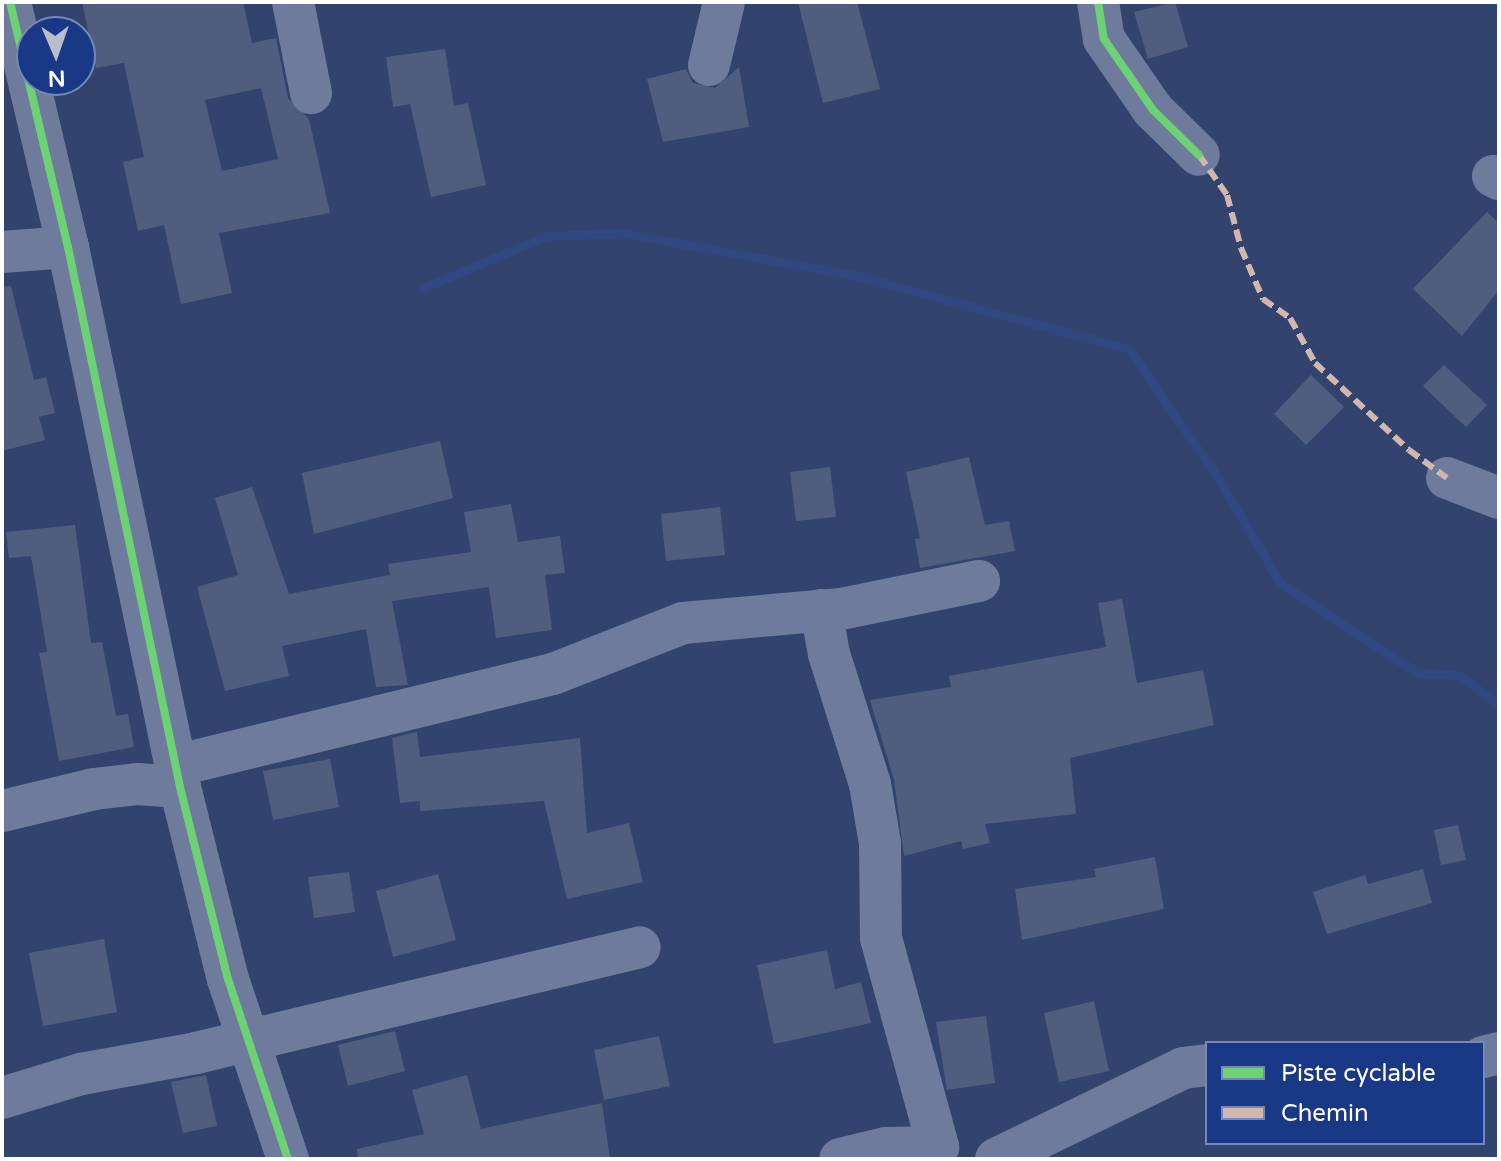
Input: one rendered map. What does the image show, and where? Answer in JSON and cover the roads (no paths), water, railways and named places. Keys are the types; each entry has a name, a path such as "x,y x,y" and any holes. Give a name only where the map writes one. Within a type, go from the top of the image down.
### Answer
{"street":[{"path":"10,2 68,247 179,776 228,979 252,1039 288,1159"},
{"path":"293,2 311,93"},
{"path":"709,65 724,2"},
{"path":"1098,2 1104,39 1153,110 1199,155"},
{"path":"2,252 68,247"},
{"path":"1447,478 1499,498"},
{"path":"2,811 94,789 179,776 553,674 683,623 821,610 979,581"},
{"path":"821,610 829,654 870,784 880,843 881,938 946,1153 886,1148 840,1159"},
{"path":"2,1098 81,1074 252,1039 640,947"},
{"path":"996,1159 1183,1068 1205,1065"}],"waterway":[{"path":"423,288 546,236 623,233 858,276 1129,349 1218,478 1280,583 1418,673 1458,675 1499,704"}]}
